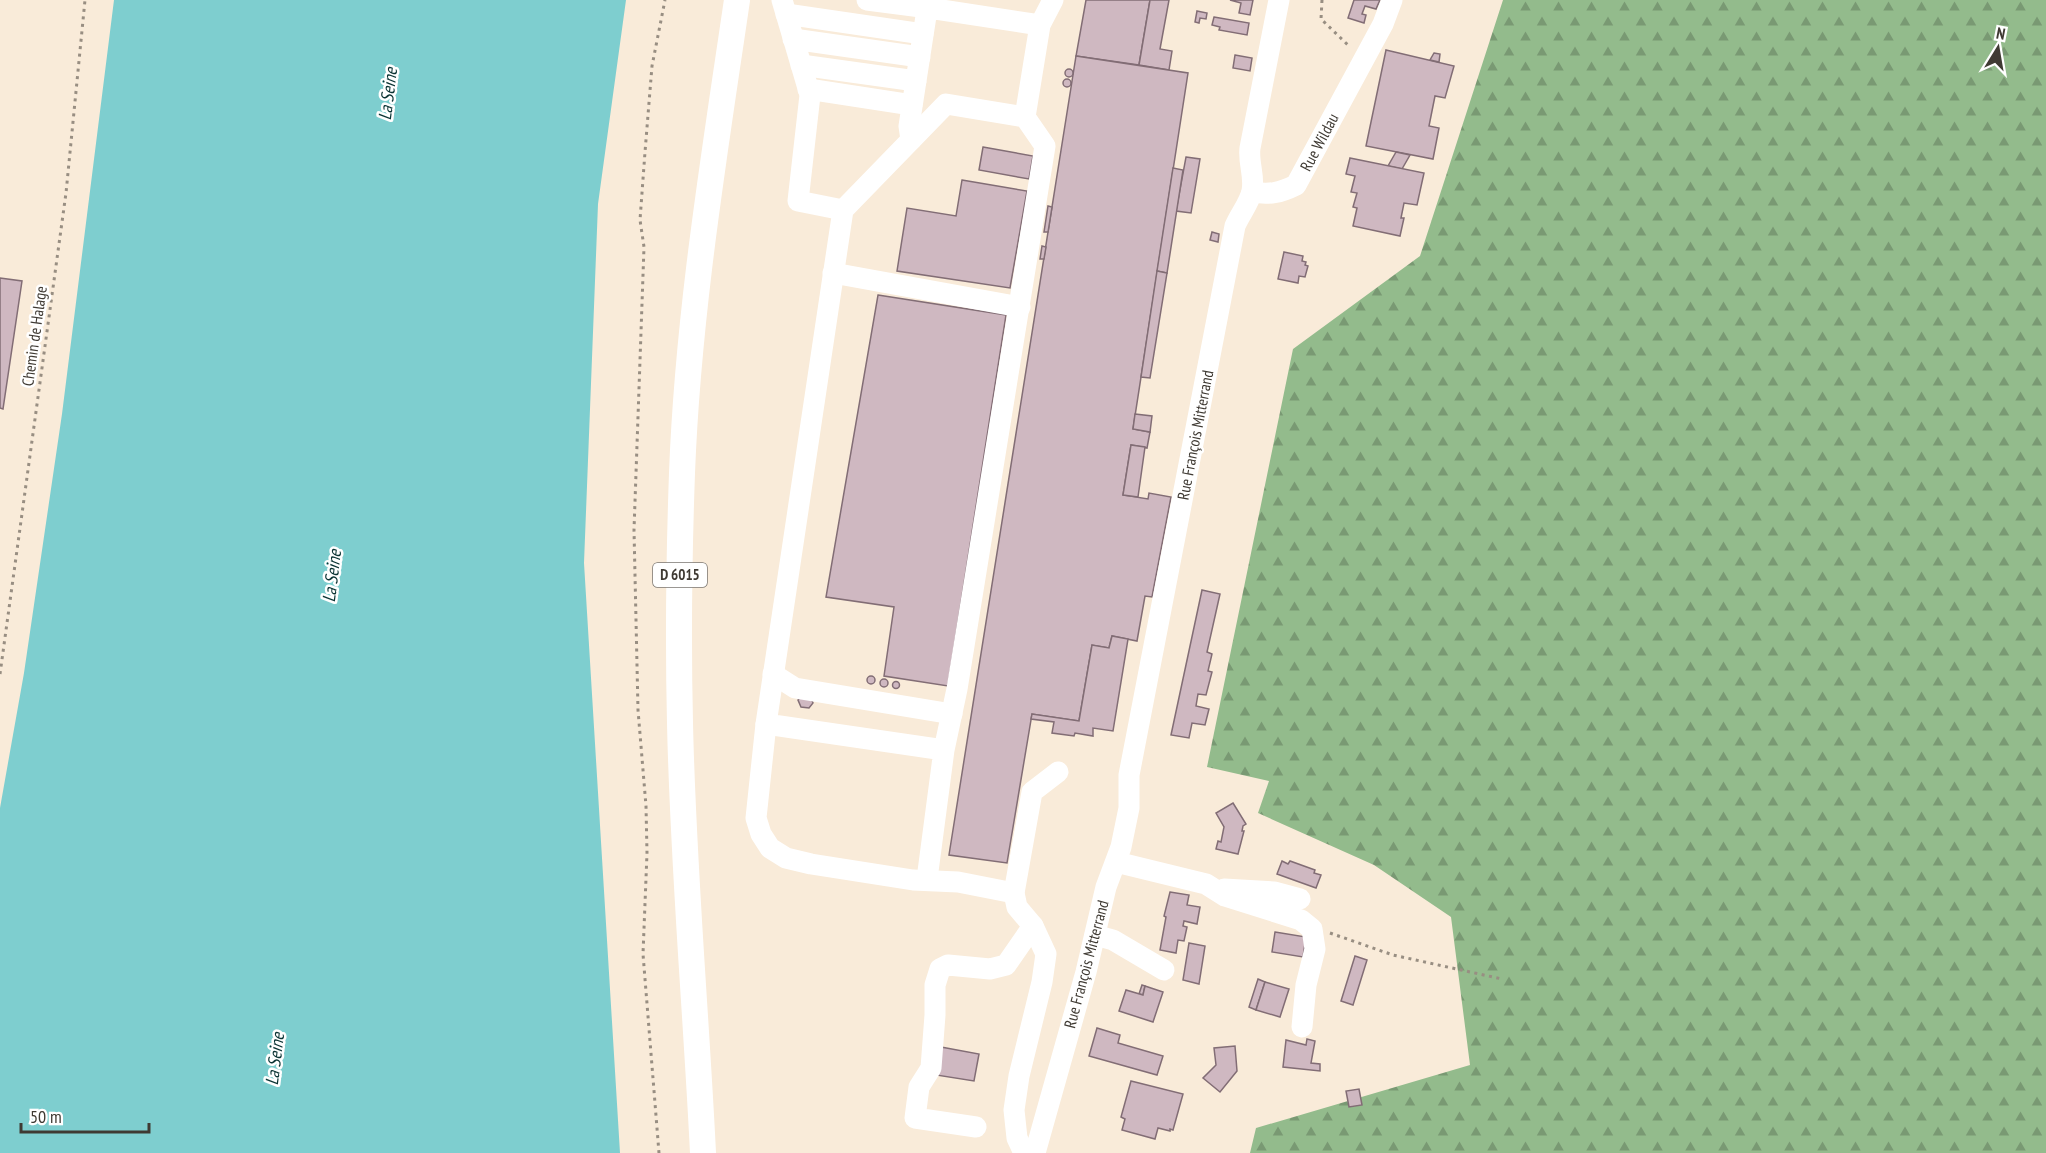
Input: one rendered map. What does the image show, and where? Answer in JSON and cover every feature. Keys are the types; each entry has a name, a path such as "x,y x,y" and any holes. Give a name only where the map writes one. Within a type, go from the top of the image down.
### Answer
{"main road":[{"name":"D 6015","path":"703,1153 680,726 682,472 689,361 699,262 737,0"}],"street":[{"path":"867,0 928,4 1040,25"},
{"name":"Rue Wildau","path":"1252,192 1272,194 1283,192 1296,185 1383,24 1392,0"},
{"path":"927,879 944,750 952,714 1045,146 1025,117 1040,25 1047,1"},
{"path":"911,140 909,126 928,4"},
{"path":"1252,192 1253,176 1249,160 1278,6"},
{"path":"843,210 798,201 810,95 784,7 923,34"},
{"path":"793,39 920,57"},
{"path":"801,65 916,81"},
{"path":"808,89 912,105"},
{"path":"1014,893 957,882 907,879 786,858 770,848 761,834 756,818 773,674 843,210 945,104 1025,117"},
{"name":"Rue François Mitterrand","path":"1035,1153 1086,972 1106,887 1121,847 1126,825 1129,808 1129,775 1235,226 1252,192"},
{"path":"833,273 1020,307"},
{"path":"773,674 795,688 952,714"},
{"path":"766,724 944,750"},
{"path":"1024,1153 1017,1138 1014,1110 1019,1076 1042,982 1046,954 1033,926 1017,907 1014,893 1032,792 1058,772"},
{"path":"1116,862 1206,884 1225,896 1301,920 1312,929 1315,949 1306,985 1302,1027"},
{"path":"1215,890 1256,890 1300,899"},
{"path":"976,1126 915,1118 919,1087 931,1068 937,977 940,969 948,965 990,969 1006,965 1033,926"},
{"path":"1095,935 1113,940 1164,970"}],"path":[{"name":"Chemin de Halage","path":"0,674 66,193 86,0"},
{"path":"659,1153 643,954 647,853 646,806 638,710 634,530 644,247 640,220 652,66 664,0"},
{"path":"1322,0 1321,19 1364,59"},
{"path":"1312,929 1324,930 1393,955 1502,979"}],"green space":[{"path":"1503,0 2046,0 2046,1153 1250,1153 1256,1128 1470,1065 1451,917 1374,865 1258,813 1269,781 1207,767 1293,349 1420,256"}],"water":[{"name":"La Seine","path":"114,0 626,0 598,204 584,563 620,1153 0,1153 0,808 24,673 62,414"}],"building":[{"path":"1086,0 1150,0 1139,65 1076,56"},
{"path":"1150,0 1169,0 1160,49 1172,51 1169,70 1139,65"},
{"path":"1230,0 1253,0 1250,15 1239,13 1241,3"},
{"path":"1354,0 1380,0 1376,9 1365,6 1362,14 1366,15 1364,23 1348,18"},
{"path":"1197,11 1207,13 1206,19 1200,18 1199,23 1195,22"},
{"path":"1214,17 1249,23 1247,35 1219,30 1220,27 1212,25"},
{"path":"1386,50 1454,66 1445,98 1435,96 1429,126 1439,128 1433,159 1366,146"},
{"path":"1434,53 1440,54 1439,62 1430,60"},
{"path":"1235,55 1252,58 1250,71 1233,68"},
{"path":"1076,56 1188,73 1133,429 1150,432 1147,448 1131,445 1123,495 1148,499 1149,493 1171,497 1152,597 1145,596 1137,641 1112,636 1109,648 1092,645 1079,721 1032,714 1007,863 949,855"},
{"path":"1069,69 1073,73 1069,77 1065,73"},
{"path":"1067,79 1071,83 1067,87 1063,83"},
{"path":"983,147 1033,156 1029,179 979,170"},
{"path":"1396,152 1410,155 1402,169 1388,166"},
{"path":"1186,157 1200,159 1191,213 1176,211"},
{"path":"1350,158 1424,173 1417,205 1404,203 1401,218 1404,218 1400,236 1353,226 1357,208 1353,207 1357,193 1351,192 1355,176 1346,174"},
{"path":"1173,168 1183,170 1167,273 1157,271"},
{"path":"962,180 1027,191 1010,288 897,271 907,208 956,216"},
{"path":"1048,206 1052,207 1048,232 1044,232"},
{"path":"1212,232 1219,234 1218,242 1210,240"},
{"path":"1042,246 1046,247 1044,259 1040,259"},
{"path":"1284,252 1303,256 1302,261 1308,266 1305,277 1299,276 1298,283 1278,279"},
{"path":"1157,271 1167,273 1150,378 1141,377"},
{"path":"0,278 22,281 3,409 0,408"},
{"path":"878,295 1006,315 948,686 884,676 894,607 826,597"},
{"path":"1135,414 1152,416 1150,432 1133,429"},
{"path":"1131,445 1145,447 1138,497 1123,495"},
{"path":"1202,590 1220,594 1207,652 1212,654 1208,671 1212,672 1206,695 1198,694 1196,706 1209,709 1205,725 1192,723 1189,738 1171,735"},
{"path":"1112,636 1128,639 1113,731 1093,728 1093,736 1052,733 1054,722 1031,719 1032,714 1079,721 1092,645 1109,648"},
{"path":"871,676 875,680 871,684 867,680"},
{"path":"884,679 888,683 884,687 880,683"},
{"path":"896,682 899,685 896,688 893,685"},
{"path":"802,695 810,696 813,703 809,708 801,707 798,700"},
{"path":"1233,803 1246,824 1243,826 1242,831 1244,831 1238,854 1216,849 1218,841 1221,842 1224,827 1216,813"},
{"path":"1282,861 1288,864 1290,861 1315,870 1314,873 1321,875 1316,888 1277,874"},
{"path":"1170,892 1189,895 1187,905 1200,907 1197,924 1184,921 1183,926 1187,927 1184,941 1178,940 1176,953 1160,950 1166,917 1164,916"},
{"path":"1275,932 1306,937 1303,957 1272,952"},
{"path":"1189,943 1205,946 1199,984 1183,980"},
{"path":"1355,956 1367,960 1353,1005 1341,1001"},
{"path":"1258,979 1265,982 1256,1010 1249,1007"},
{"path":"1265,982 1289,989 1280,1017 1256,1010"},
{"path":"1142,985 1145,986 1143,995 1139,994"},
{"path":"1145,986 1163,992 1153,1022 1119,1011 1126,990 1143,995"},
{"path":"1097,1028 1120,1035 1118,1043 1163,1056 1157,1075 1089,1056"},
{"path":"1307,1039 1315,1041 1311,1063 1320,1064 1320,1071 1283,1067 1286,1040 1306,1045"},
{"path":"1235,1046 1237,1071 1220,1092 1203,1078 1216,1065 1214,1048"},
{"path":"941,1047 979,1054 974,1081 936,1075"},
{"path":"1131,1081 1183,1094 1173,1130 1158,1128 1155,1139 1122,1130 1125,1119 1121,1117"},
{"path":"1359,1089 1362,1105 1349,1107 1346,1091"}]}
